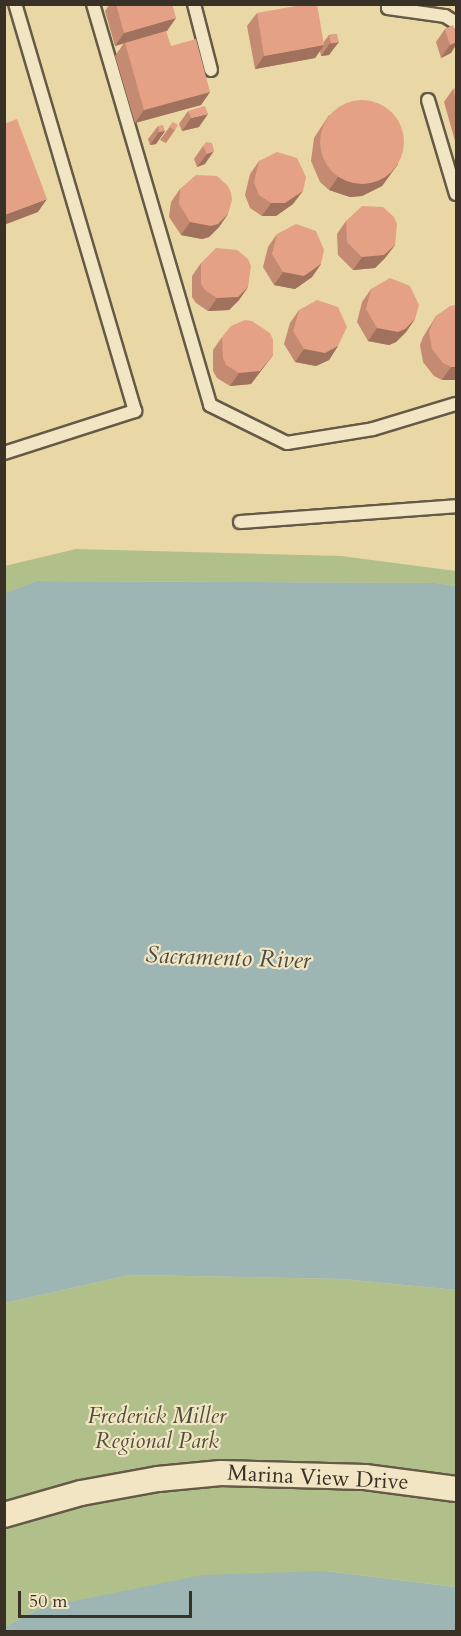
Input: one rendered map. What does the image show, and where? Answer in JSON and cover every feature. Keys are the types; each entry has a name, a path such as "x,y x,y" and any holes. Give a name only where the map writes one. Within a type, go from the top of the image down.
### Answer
{"street":[{"name":"Marina View Drive","path":"4,1515 81,1493 158,1479 221,1473 365,1477 456,1489"}],"lane":[{"path":"4,453 135,411 15,4"},
{"path":"93,4 210,405 287,443 373,429 456,404"},
{"path":"194,4 212,70"},
{"path":"388,4 388,8 445,16 456,23"},
{"path":"429,100 456,194"},
{"path":"240,522 456,506"}],"green space":[{"path":"76,549 341,556 456,571 456,586 436,583 36,581 5,594 5,566"},
{"name":"Frederick Miller Regional Park","path":"130,1275 343,1279 456,1290 456,1587 325,1571 40,1608 5,1627 5,1303"}],"water":[{"name":"Sacramento River","path":"36,581 436,583 456,586 456,1290 343,1279 130,1275 5,1303 4,594"},
{"path":"325,1571 456,1587 456,1631 5,1631 5,1627 40,1608 202,1575"}],"building":[{"path":"116,4 172,4 176,18 124,33"},
{"path":"317,4 324,45 264,56 257,13"},
{"path":"453,25 456,42 450,45 445,29"},
{"path":"166,31 171,46 196,39 210,92 144,110 125,43"},
{"path":"337,34 339,42 331,44 329,36"},
{"path":"362,100 385,107 397,119 404,142 397,165 385,177 362,184 339,177 327,165 320,142 327,119 339,107"},
{"path":"205,106 208,114 191,118 188,111"},
{"path":"17,119 47,199 4,215 4,124"},
{"path":"173,122 178,125 175,130 169,127"},
{"path":"163,125 165,131 159,132 158,126"},
{"path":"206,142 212,143 214,151 207,154 203,146"},
{"path":"277,152 297,158 306,177 303,191 285,203 271,203 259,195 254,182 259,161"},
{"path":"196,175 217,176 228,186 232,200 228,214 218,224 211,226 190,222 179,204 180,189"},
{"path":"362,206 383,207 394,217 397,224 395,245 384,255 362,257 347,242 346,221"},
{"path":"296,224 316,231 324,250 321,264 304,276 283,272 272,254 277,234"},
{"path":"216,248 237,250 248,259 251,266 248,287 238,297 217,298 205,290 201,284 201,263"},
{"path":"390,278 410,286 419,305 415,319 405,329 398,332 377,328 366,309 371,289"},
{"path":"317,300 338,307 347,327 338,346 325,353 304,349 293,331 299,310"},
{"path":"456,305 456,367 451,367 443,363 432,349 429,332 436,316 450,306"},
{"path":"245,320 252,321 270,333 273,340 273,355 260,371 239,373 226,365 223,358 222,337 231,326"}]}
